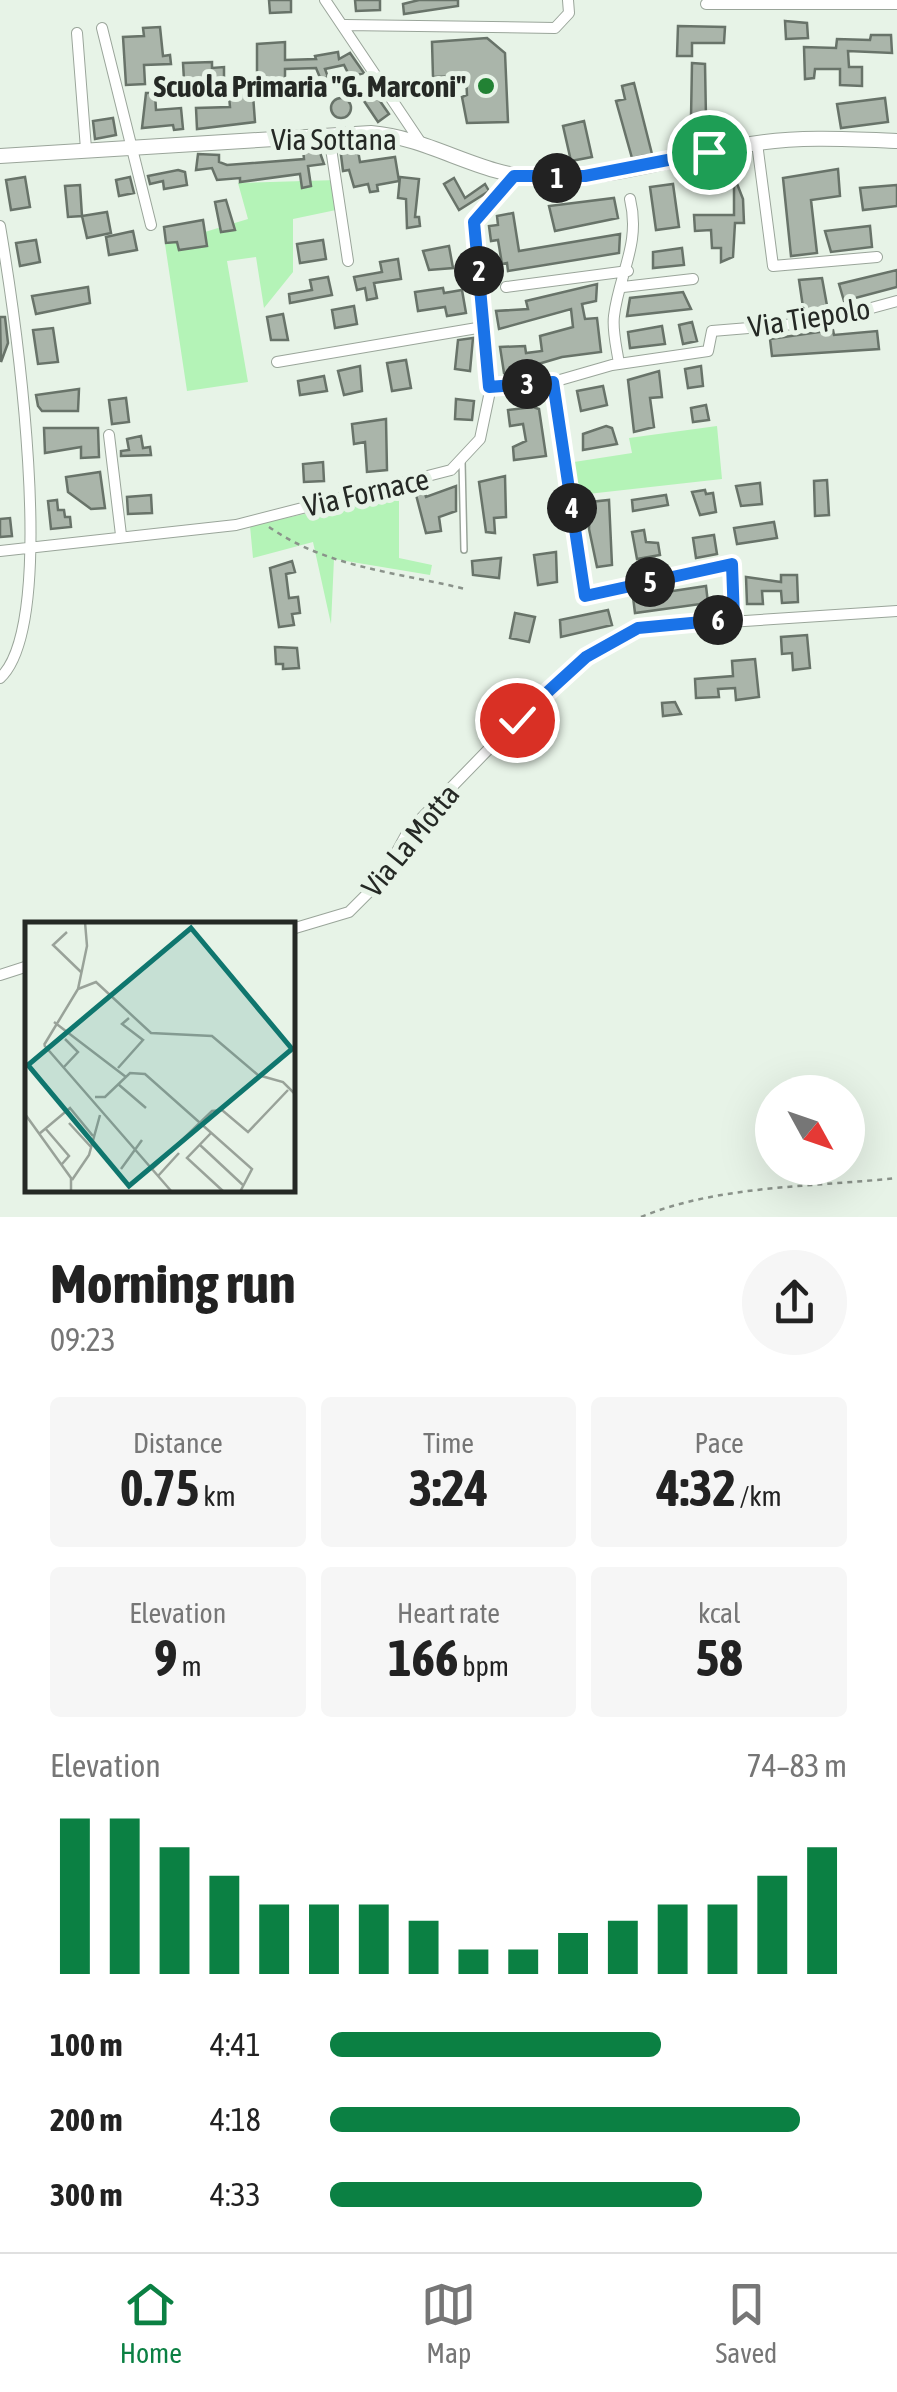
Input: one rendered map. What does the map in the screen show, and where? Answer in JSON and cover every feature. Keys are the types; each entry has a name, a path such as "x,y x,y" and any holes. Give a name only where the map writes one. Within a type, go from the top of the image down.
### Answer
{"street":[{"path":"324,0 345,25 419,140"},
{"path":"345,25 555,28 569,13 568,0"},
{"path":"706,4 897,4"},
{"path":"102,28 152,225"},
{"path":"76,33 86,149"},
{"name":"Via Sottana","path":"0,156 370,133 419,140 514,176 585,176 801,138 897,141"},
{"path":"329,135 348,261"},
{"path":"757,143 772,266 878,257"},
{"name":"Via Fornace","path":"0,551 236,525 428,478 462,462 480,438 489,387 474,222 514,176"},
{"path":"619,364 613,317 628,271 635,218 630,198"},
{"path":"0,226 22,357 30,547 22,642 10,668 0,678"},
{"path":"506,287 628,271"},
{"path":"623,287 693,279"},
{"name":"Via Tiepolo","path":"489,387 553,382 619,364 708,352 712,331 820,322 897,301"},
{"path":"276,362 483,327"},
{"path":"553,382 585,596 732,564 734,619"},
{"path":"109,436 120,536"},
{"name":"Via La Motta","path":"295,928 348,912 382,878 407,833 586,657 638,628 897,611"},
{"path":"0,975 25,967"}],"lane":[{"path":"462,462 464,550"}],"path":[{"name":"Via Fornace","path":"257,518 300,548 465,590"},
{"path":"641,1217 666,1206 741,1194 897,1178"}],"green space":[{"path":"337,180 336,210 293,219 293,272 264,308 256,257 227,261 248,382 187,391 165,244 248,219 238,183"},
{"path":"717,426 722,479 579,495 574,462 632,453 629,438"},
{"path":"399,493 399,558 432,565 430,575 334,559 331,624 313,542 253,558 250,526"}],"building":[{"path":"269,0 291,0 291,12 270,13"},
{"path":"355,0 380,0 380,10 356,11"},
{"path":"458,0 458,6 404,14 403,4"},
{"path":"785,21 807,23 808,38 786,39"},
{"path":"678,26 725,27 724,43 692,43 692,56 677,56"},
{"path":"160,27 163,56 170,55 171,64 144,65 145,84 126,85 123,37 144,36 143,28"},
{"path":"871,35 891,35 892,53 848,51 849,67 862,67 862,86 840,85 840,69 815,69 814,78 805,79 804,47 836,48 837,39 870,40"},
{"name":"Scuola Primaria \"G. Marconi\"","path":"487,38 505,53 508,122 467,123 462,97 467,95 466,76 433,77 432,42"},
{"path":"285,42 285,60 316,59 315,56 338,52 339,59 350,53 364,73 350,77 344,65 325,69 328,77 321,80 316,68 285,69 285,78 257,80 257,44"},
{"path":"212,62 212,68 224,67 224,79 184,80 183,63"},
{"path":"692,63 705,64 706,118 691,118"},
{"path":"634,83 652,154 632,158 616,101 625,99 622,86"},
{"path":"373,91 389,114 378,122 362,98"},
{"path":"146,93 155,93 156,110 181,108 183,129 174,130 173,125 142,128"},
{"path":"253,95 255,122 197,129 196,108 230,107 229,96"},
{"path":"341,98 351,108 341,118 331,108"},
{"path":"885,98 888,122 841,128 837,104"},
{"path":"113,118 116,135 95,139 93,121"},
{"path":"584,121 592,157 571,161 563,126"},
{"path":"357,145 360,162 395,157 399,181 377,185 378,191 370,192 368,184 354,187 349,170 343,171 340,147"},
{"path":"318,147 324,164 308,166 311,186 302,188 300,174 240,182 240,178 217,180 212,168 196,170 198,154 219,155 219,162 227,165 304,159 303,149"},
{"path":"696,167 705,176 696,185 687,176"},
{"path":"838,169 840,196 811,200 817,253 791,256 783,178"},
{"path":"185,172 187,185 164,189 163,181 150,184 148,176"},
{"path":"734,176 743,199 744,223 735,223 733,257 721,262 721,248 712,248 711,230 695,231 694,215 734,215"},
{"path":"25,177 30,207 11,210 6,180"},
{"path":"130,177 134,193 119,196 116,180"},
{"path":"400,177 419,179 415,217 419,217 420,226 407,228 406,199 398,198"},
{"path":"454,178 465,198 485,184 489,191 459,210 444,184"},
{"path":"673,184 679,227 656,230 650,187"},
{"path":"80,185 82,216 68,217 65,186"},
{"path":"897,185 897,206 863,210 860,188"},
{"path":"614,198 618,218 555,231 549,206"},
{"path":"226,200 235,230 221,232 215,202"},
{"path":"107,212 111,233 87,238 82,216"},
{"path":"513,213 519,251 620,234 619,253 508,271 507,263 502,264 498,240 491,241 489,226 498,225 497,216"},
{"path":"203,220 207,246 179,250 177,242 166,243 164,227"},
{"path":"870,226 872,247 831,252 825,231"},
{"path":"133,231 137,250 109,255 106,237"},
{"path":"36,240 40,262 20,266 16,243"},
{"path":"323,240 326,259 300,263 297,244"},
{"path":"449,246 453,268 429,270 423,251"},
{"path":"682,248 684,265 653,268 653,252"},
{"path":"398,259 401,279 374,283 377,298 367,300 365,288 357,290 354,277 382,272 380,262"},
{"path":"897,270 897,287 844,301 839,284"},
{"path":"328,277 332,295 290,303 289,294 312,290 310,280"},
{"path":"822,278 828,311 804,314 799,280"},
{"path":"597,284 596,301 582,304 585,319 597,318 601,352 562,357 528,367 528,372 504,373 500,347 525,346 526,353 542,351 540,336 573,327 571,309 499,329 496,311 528,309 526,301"},
{"path":"88,287 90,303 36,314 32,296"},
{"path":"443,288 444,293 462,290 466,313 447,316 445,307 418,311 415,292"},
{"path":"683,292 691,309 627,316 630,298"},
{"path":"354,306 357,324 335,328 332,310"},
{"path":"283,314 288,340 271,340 267,317"},
{"path":"0,317 5,317 8,343 1,362"},
{"path":"692,322 697,341 683,344 679,325"},
{"path":"662,326 665,344 630,348 628,332"},
{"path":"53,328 58,362 38,364 33,330"},
{"path":"833,330 834,335 877,331 879,349 772,356 770,339"},
{"path":"473,338 470,371 455,369 458,340"},
{"path":"406,360 411,388 392,391 387,363"},
{"path":"360,366 362,391 344,395 338,371"},
{"path":"701,366 703,386 688,388 685,369"},
{"path":"659,371 662,397 650,398 654,427 634,432 628,380"},
{"path":"324,376 327,391 300,395 298,381"},
{"path":"603,386 607,405 581,411 577,391"},
{"path":"79,389 78,411 42,411 38,406 36,395"},
{"path":"126,398 129,422 112,424 109,400"},
{"path":"456,399 474,401 472,420 455,419"},
{"path":"706,405 709,420 693,422 691,408"},
{"path":"539,409 546,456 514,460 513,447 526,441 523,424 510,426 508,410"},
{"path":"386,419 387,470 367,472 365,442 354,444 352,424"},
{"path":"606,426 612,428 617,444 583,450 583,434"},
{"path":"44,428 98,428 99,457 81,458 81,447 45,453"},
{"path":"141,436 143,448 150,447 151,455 121,456 121,451 129,450 127,439"},
{"path":"323,462 324,481 304,482 303,464"},
{"path":"100,472 105,508 91,509 68,492 66,477"},
{"path":"505,476 506,517 494,518 495,533 486,532 479,482"},
{"path":"827,480 829,515 815,516 814,481"},
{"path":"760,483 762,504 741,506 736,486"},
{"path":"456,486 456,511 439,517 441,531 426,533 415,491 423,488 426,497"},
{"path":"705,490 706,494 713,493 716,512 700,515 692,492"},
{"path":"151,495 152,513 128,514 127,497"},
{"path":"666,495 668,505 633,511 632,500"},
{"path":"57,500 58,510 64,510 65,517 70,517 71,527 51,529 48,501"},
{"path":"609,500 612,565 597,567 589,529 590,502"},
{"path":"10,518 12,536 0,537 0,519"},
{"path":"774,522 777,538 737,544 734,528"},
{"path":"644,530 646,542 658,543 660,555 637,559 632,532"},
{"path":"714,535 717,554 696,558 693,538"},
{"path":"556,552 557,582 538,585 534,555"},
{"path":"501,558 499,578 473,575 472,561"},
{"path":"292,561 295,572 286,574 289,598 298,597 300,613 292,614 294,625 279,627 270,568"},
{"path":"781,575 797,575 798,602 782,603 781,591 762,591 763,604 747,604 746,577 781,582"},
{"path":"706,586 708,603 635,613 633,597"},
{"path":"608,610 612,625 561,637 560,620"},
{"path":"515,613 535,617 529,642 510,638"},
{"path":"807,635 810,668 793,670 792,653 782,654 781,637"},
{"path":"275,647 297,648 299,668 283,669 283,664 276,664"},
{"path":"755,659 759,697 736,700 735,688 718,689 719,697 696,698 695,679 733,676 732,661"},
{"path":"675,702 681,714 663,716 662,703"}],"place":[{"name":"Scuola Primaria \"G. Marconi\"","path":"486,86"}],"route":[{"path":"517,720 586,657 638,628 734,619 732,564 585,596 553,382 489,387 474,222 514,176 585,176 709,152"}]}
